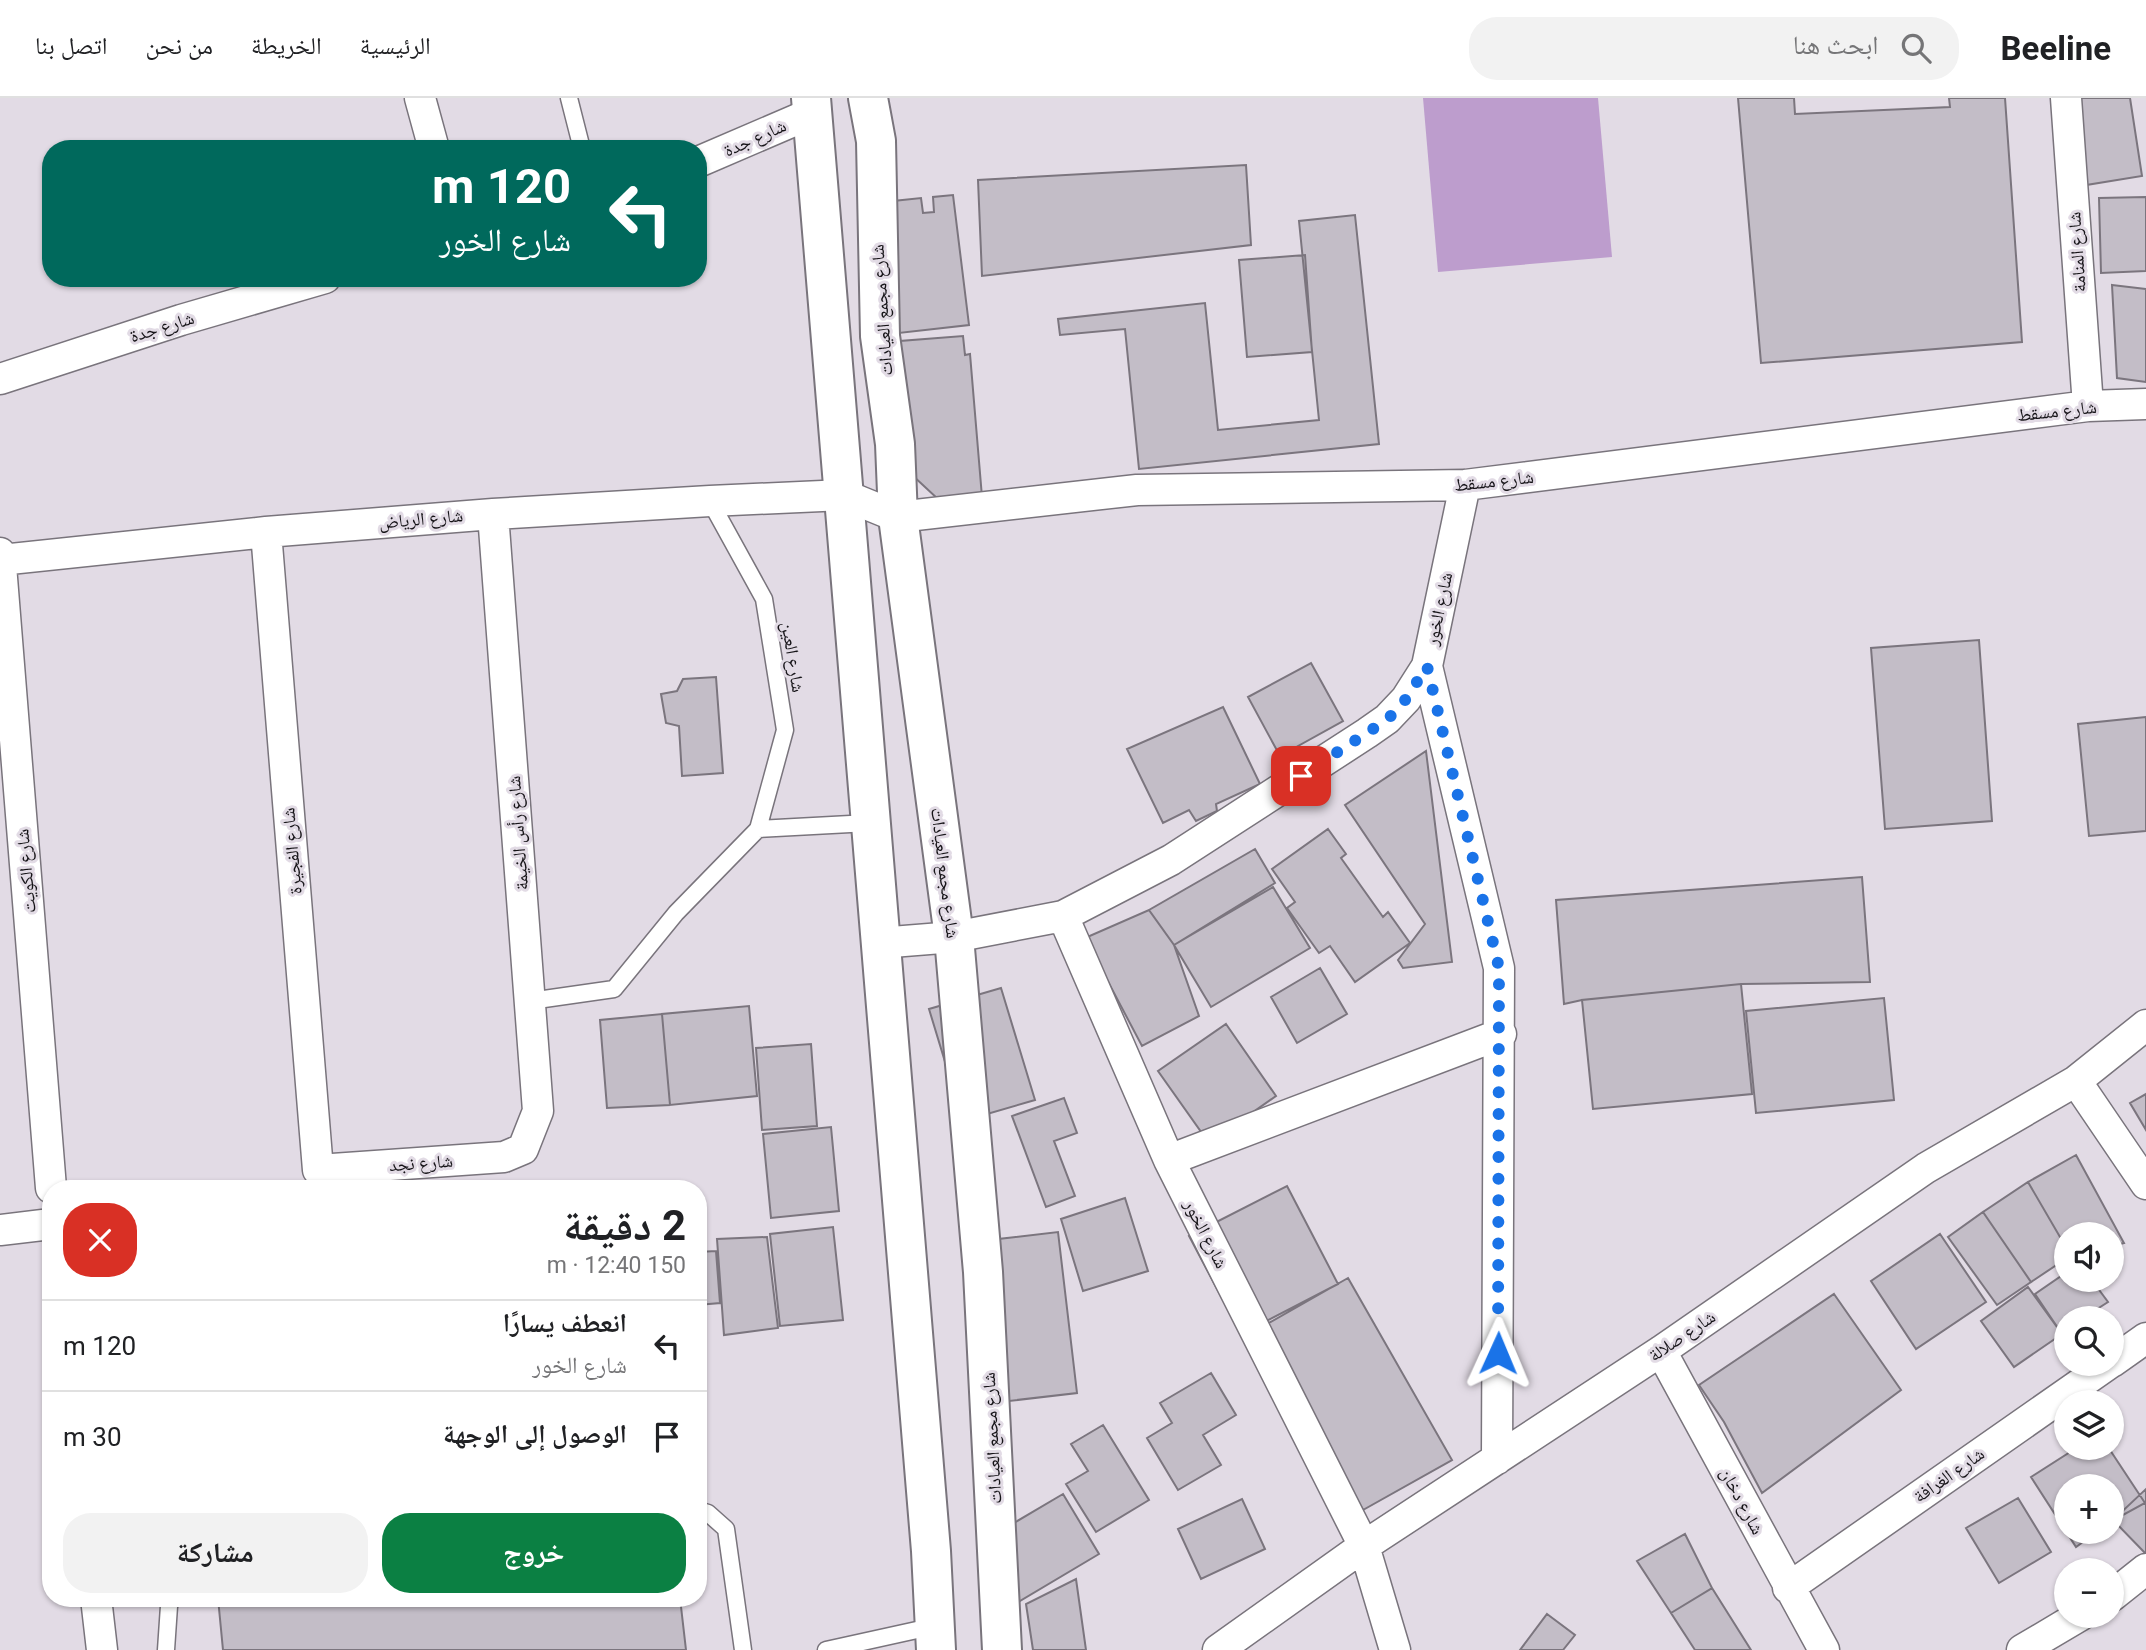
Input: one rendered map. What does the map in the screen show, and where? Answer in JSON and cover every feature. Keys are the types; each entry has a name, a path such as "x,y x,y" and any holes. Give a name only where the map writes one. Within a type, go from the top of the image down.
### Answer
{"main road":[{"name":"شارع مجمع العيادات","path":"869,98 876,141 880,337 895,444 898,517 954,937 983,1272 1002,1650"},
{"path":"811,106 932,1551 935,1638"}],"street":[{"path":"420,98 432,140"},
{"name":"شارع المنامة","path":"2066,98 2088,406"},
{"name":"شارع جدة","path":"707,158 811,106"},
{"name":"شارع جدة","path":"0,379 181,320 295,287"},
{"name":"شارع مسقط","path":"844,495 898,517 1136,490 1465,485 2088,406 2146,404"},
{"name":"شارع الخور","path":"879,943 954,937 1063,916 1171,860 1388,719 1406,699 1427,666 1465,485"},
{"name":"شارع الرياض","path":"0,560 266,532 494,514 844,495"},
{"name":"شارع رأس الخيمة","path":"494,514 538,1111 523,1149"},
{"name":"شارع الفجيرة","path":"266,532 318,1170"},
{"name":"شارع الكويت","path":"0,553 50,1180"},
{"path":"1427,666 1499,968 1501,1034 1497,1459"},
{"name":"شارع الخور","path":"1063,916 1169,1160 1364,1546 1395,1650"},
{"name":"شارع صلالة","path":"1218,1650 1364,1546 1661,1351 1926,1168 2077,1082 2146,1025"},
{"path":"1169,1160 1501,1034"},
{"path":"2077,1082 2146,1184"},
{"name":"شارع نجد","path":"318,1170 504,1157 523,1149"},
{"path":"0,1230 42,1225"},
{"name":"شارع الغرافة","path":"2124,1353 2146,1338"},
{"name":"شارع دخان","path":"1661,1351 1824,1650"},
{"name":"شارع الغرافة","path":"1788,1588 2091,1376"},
{"path":"2124,1586 2146,1569"},
{"path":"97,1607 102,1650"},
{"path":"2022,1650 2059,1628"}],"lane":[{"path":"569,98 580,140"},
{"name":"شارع العين","path":"710,501 764,599 785,730 758,828"},
{"path":"530,1001 614,989 676,913 758,828 869,823"},
{"path":"707,1513 726,1529 743,1650"},
{"path":"166,1650 169,1607"},
{"path":"826,1650 935,1638"}],"shaded area":[{"path":"1423,98 1598,98 1612,257 1438,272"}],"building":[{"path":"1738,98 1794,98 1795,114 1950,107 1949,98 2005,98 2022,342 1761,363"},
{"path":"2066,98 2130,98 2142,176 2080,186"},
{"path":"1246,165 1251,245 982,276 978,180"},
{"path":"953,195 969,325 899,333 884,202 921,198 923,213 934,212 933,197"},
{"path":"2146,197 2146,271 2101,273 2099,198"},
{"path":"1355,215 1379,444 1139,469 1125,329 1060,335 1058,319 1205,303 1218,430 1319,420 1299,221"},
{"path":"1305,255 1312,352 1247,357 1239,260"},
{"path":"2112,285 2146,289 2146,382 2117,378"},
{"path":"963,336 965,355 970,354 982,497 939,500 911,474 900,341"},
{"path":"1979,640 1992,821 1885,829 1871,648"},
{"path":"1311,663 1343,721 1280,756 1248,697"},
{"path":"716,677 723,773 682,776 679,726 666,723 661,694 677,691 683,679"},
{"path":"1223,707 1260,784 1216,804 1217,811 1196,821 1189,810 1163,823 1127,749"},
{"path":"2146,717 2146,831 2089,836 2078,724"},
{"path":"1426,751 1452,962 1403,968 1398,960 1425,924 1345,805"},
{"path":"1328,829 1346,854 1341,858 1383,917 1388,912 1410,943 1355,982 1330,946 1319,953 1287,908 1295,902 1272,869"},
{"path":"1255,849 1275,883 1174,945 1149,910"},
{"path":"1862,877 1870,982 1741,984 1564,1004 1556,900"},
{"path":"1273,887 1310,948 1211,1007 1174,945"},
{"path":"1149,910 1174,945 1199,1016 1142,1046 1085,938"},
{"path":"1320,968 1347,1014 1297,1043 1271,997"},
{"path":"1741,984 1752,1094 1593,1109 1582,1000"},
{"path":"1001,988 1035,1100 963,1121 929,1009"},
{"path":"1884,998 1894,1100 1756,1113 1746,1011"},
{"path":"749,1006 757,1096 670,1105 662,1014"},
{"path":"662,1014 670,1105 607,1108 600,1020"},
{"path":"1226,1024 1276,1096 1209,1143 1158,1071"},
{"path":"811,1044 817,1126 762,1130 756,1048"},
{"path":"2146,1094 2146,1130 2130,1103"},
{"path":"1064,1098 1077,1133 1054,1141 1075,1196 1046,1207 1012,1116"},
{"path":"831,1127 839,1211 771,1218 763,1134"},
{"path":"2076,1155 2113,1222 2054,1222 2054,1227 2028,1182"},
{"path":"2028,1182 2054,1227 2054,1267 2031,1282 1983,1212"},
{"path":"1287,1186 1338,1284 1241,1334 1189,1236"},
{"path":"1125,1198 1148,1271 1083,1291 1061,1219"},
{"path":"1983,1212 2031,1282 1997,1305 1948,1237"},
{"path":"833,1227 843,1320 780,1326 770,1234"},
{"path":"1058,1232 1077,1393 1000,1402 981,1241"},
{"path":"1940,1234 1986,1302 1916,1349 1871,1281"},
{"path":"767,1237 778,1328 724,1335 717,1239"},
{"path":"716,1251 720,1303 707,1304 707,1252"},
{"path":"1348,1278 1452,1460 1363,1510 1260,1328"},
{"path":"2054,1281 2054,1292 2101,1292 2108,1302 2102,1306 2054,1306 2054,1322 2035,1294"},
{"path":"2028,1287 2054,1323 2054,1340 2014,1367 1981,1321"},
{"path":"1834,1294 1901,1390 1762,1493 1724,1422 1699,1385"},
{"path":"1211,1373 1236,1415 1203,1435 1221,1465 1178,1490 1147,1438 1172,1423 1160,1403"},
{"path":"1103,1425 1149,1500 1096,1532 1066,1484 1088,1471 1071,1444"},
{"path":"2058,1460 2117,1460 2145,1503 2124,1514 2124,1474 2054,1474 2054,1513 2031,1477"},
{"path":"2146,1489 2146,1554 2124,1531 2124,1510"},
{"path":"1063,1494 1099,1554 1005,1610 985,1540"},
{"path":"2018,1498 2051,1552 1999,1583 1966,1528"},
{"path":"1242,1499 1265,1549 1201,1579 1178,1529"},
{"path":"1685,1534 1712,1588 1671,1613 1637,1561"},
{"path":"1076,1579 1086,1650 1033,1650 1026,1604"},
{"path":"1712,1588 1751,1650 1695,1650 1671,1613"},
{"path":"219,1607 681,1607 686,1650 223,1650"},
{"path":"1547,1614 1575,1635 1563,1650 1520,1650"}],"route":[{"path":"1301,776 1388,719 1406,699 1427,666 1499,968 1501,1034 1498,1353"}]}
